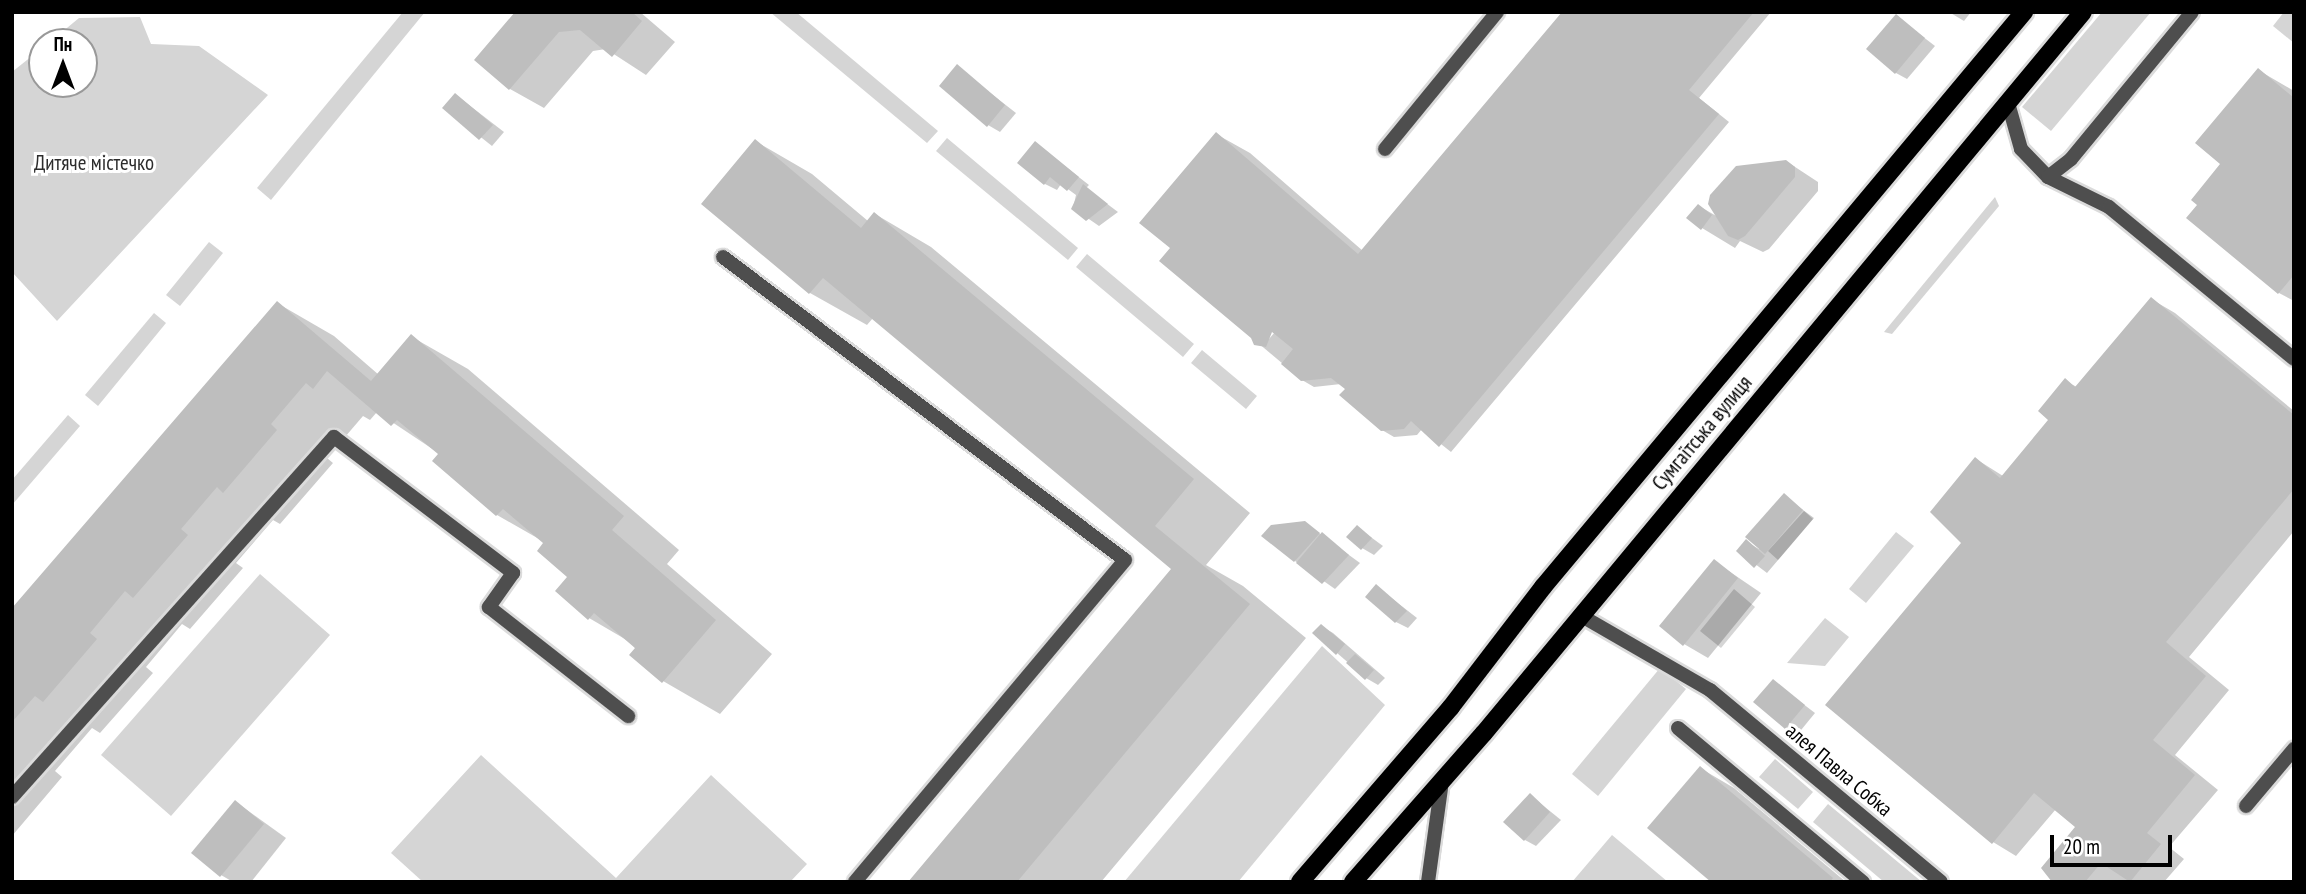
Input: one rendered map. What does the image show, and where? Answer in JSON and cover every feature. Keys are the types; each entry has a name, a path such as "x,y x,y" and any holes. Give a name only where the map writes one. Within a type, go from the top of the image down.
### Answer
{"main road":[{"name":"Сумгаїтська вулиця","path":"1300,882 1451,707 1543,587 2024,12"},
{"name":"Сумгаїтська вулиця","path":"1353,882 1442,781 2083,12"}],"street":[{"path":"1385,149 1497,12"},
{"path":"2048,177 2071,159 2192,12"},
{"path":"2008,103 2021,149 2048,177 2109,207 2294,359"},
{"path":"723,257 1125,560 855,882"},
{"path":"12,797 334,437 513,573 489,607 628,716"},
{"name":"алея Павла Собка","path":"1580,615 1710,690 1941,882"},
{"path":"1678,728 1863,882"},
{"path":"2246,806 2294,749"},
{"path":"1428,882 1442,781"}],"green space":[{"path":"403,12 425,12 271,200 257,188"},
{"path":"770,12 796,12 938,131 927,143"},
{"path":"2102,12 2151,12 2051,131 2022,107"},
{"path":"2284,12 2294,12 2294,43 2273,26"},
{"name":"Дитяче містечко","path":"140,17 151,44 199,46 268,95 57,321 12,272 12,72 28,59 28,98 98,98 98,28 67,28 79,18"},
{"path":"947,138 1078,248 1068,260 936,151"},
{"path":"1995,197 1999,206 1892,334 1884,332"},
{"path":"209,242 223,253 180,306 166,295"},
{"path":"1087,254 1194,344 1183,357 1076,267"},
{"path":"154,313 166,323 98,406 85,395"},
{"path":"1202,350 1257,396 1246,409 1191,363"},
{"path":"68,415 80,426 12,505 12,480"},
{"path":"1804,511 1813,519 1778,560 1768,551"},
{"path":"1896,532 1914,546 1866,603 1849,589"},
{"path":"260,574 330,635 171,816 101,755"},
{"path":"1734,589 1755,607 1721,648 1700,631"},
{"path":"1825,618 1849,637 1825,666 1787,663"},
{"path":"1322,646 1385,705 1238,882 1124,882"},
{"path":"1660,668 1686,689 1598,796 1572,774"},
{"path":"481,755 616,878 711,775 807,864 790,882 423,882 391,853"},
{"path":"1775,759 1813,792 1798,809 1759,777"},
{"path":"1828,804 1922,882 1884,882 1813,822"},
{"path":"1612,835 1668,882 1572,882"}],"building":[{"path":"515,12 632,12 642,21 612,57 580,30 559,32 509,90 474,60"},
{"path":"1562,12 1754,12 1689,90 1719,114 1439,447 1411,421 1404,429 1381,431 1339,395 1345,389 1331,378 1301,381 1281,364 1293,349 1272,332 1266,347 1254,345 1251,338 1159,261 1170,248 1139,223 1216,132 1358,254"},
{"path":"1896,14 1925,38 1895,74 1866,49"},
{"path":"957,64 1005,105 987,127 939,86"},
{"path":"2258,68 2294,98 2294,275 2278,294 2186,218 2197,205 2191,200 2220,164 2195,143"},
{"path":"455,93 493,125 479,140 442,108"},
{"path":"755,139 861,228 874,212 1194,479 1155,526 1250,604 1017,882 908,882 1171,569 823,278 809,294 701,204"},
{"path":"1035,141 1079,177 1067,191 1050,177 1044,185 1017,163"},
{"path":"1786,160 1795,167 1795,177 1745,236 1738,240 1728,236 1708,204 1710,195 1736,166"},
{"path":"1083,184 1108,204 1086,221 1071,209"},
{"path":"1698,204 1712,215 1701,230 1686,218"},
{"path":"2151,297 2294,415 2294,489 2166,642 2206,676 2153,740 2195,775 2147,833 2161,844 2130,882 2101,863 2085,882 2052,882 2041,868 2075,827 2034,793 1992,844 1825,705 1961,543 1930,512 1975,457 2000,478 2048,420 2038,411 2065,378 2075,387"},
{"path":"277,301 371,381 411,334 624,516 612,530 716,620 662,683 629,655 635,648 594,613 588,620 555,591 567,577 537,551 543,543 503,509 496,516 432,461 438,454 397,420 391,426 327,371 313,389 306,383 271,424 277,430 223,493 217,487 181,529 188,535 133,598 125,591 90,633 97,639 43,702 35,696 12,722 12,608"},
{"path":"1784,493 1803,510 1765,554 1745,537"},
{"path":"1305,521 1320,533 1294,562 1261,536 1271,525"},
{"path":"1357,525 1372,538 1361,550 1346,537"},
{"path":"1322,532 1349,555 1322,584 1296,563"},
{"path":"1746,539 1765,556 1754,568 1736,551"},
{"path":"1714,559 1738,578 1683,646 1659,626"},
{"path":"1376,584 1407,611 1395,623 1365,597"},
{"path":"1321,624 1345,644 1336,655 1312,633"},
{"path":"1355,654 1374,670 1365,680 1346,663"},
{"path":"1773,679 1805,705 1785,729 1753,702"},
{"path":"1700,766 1833,878 1830,882 1711,882 1647,828"},
{"path":"1530,793 1550,812 1524,841 1503,822"},
{"path":"235,800 264,824 220,877 191,853"}]}
